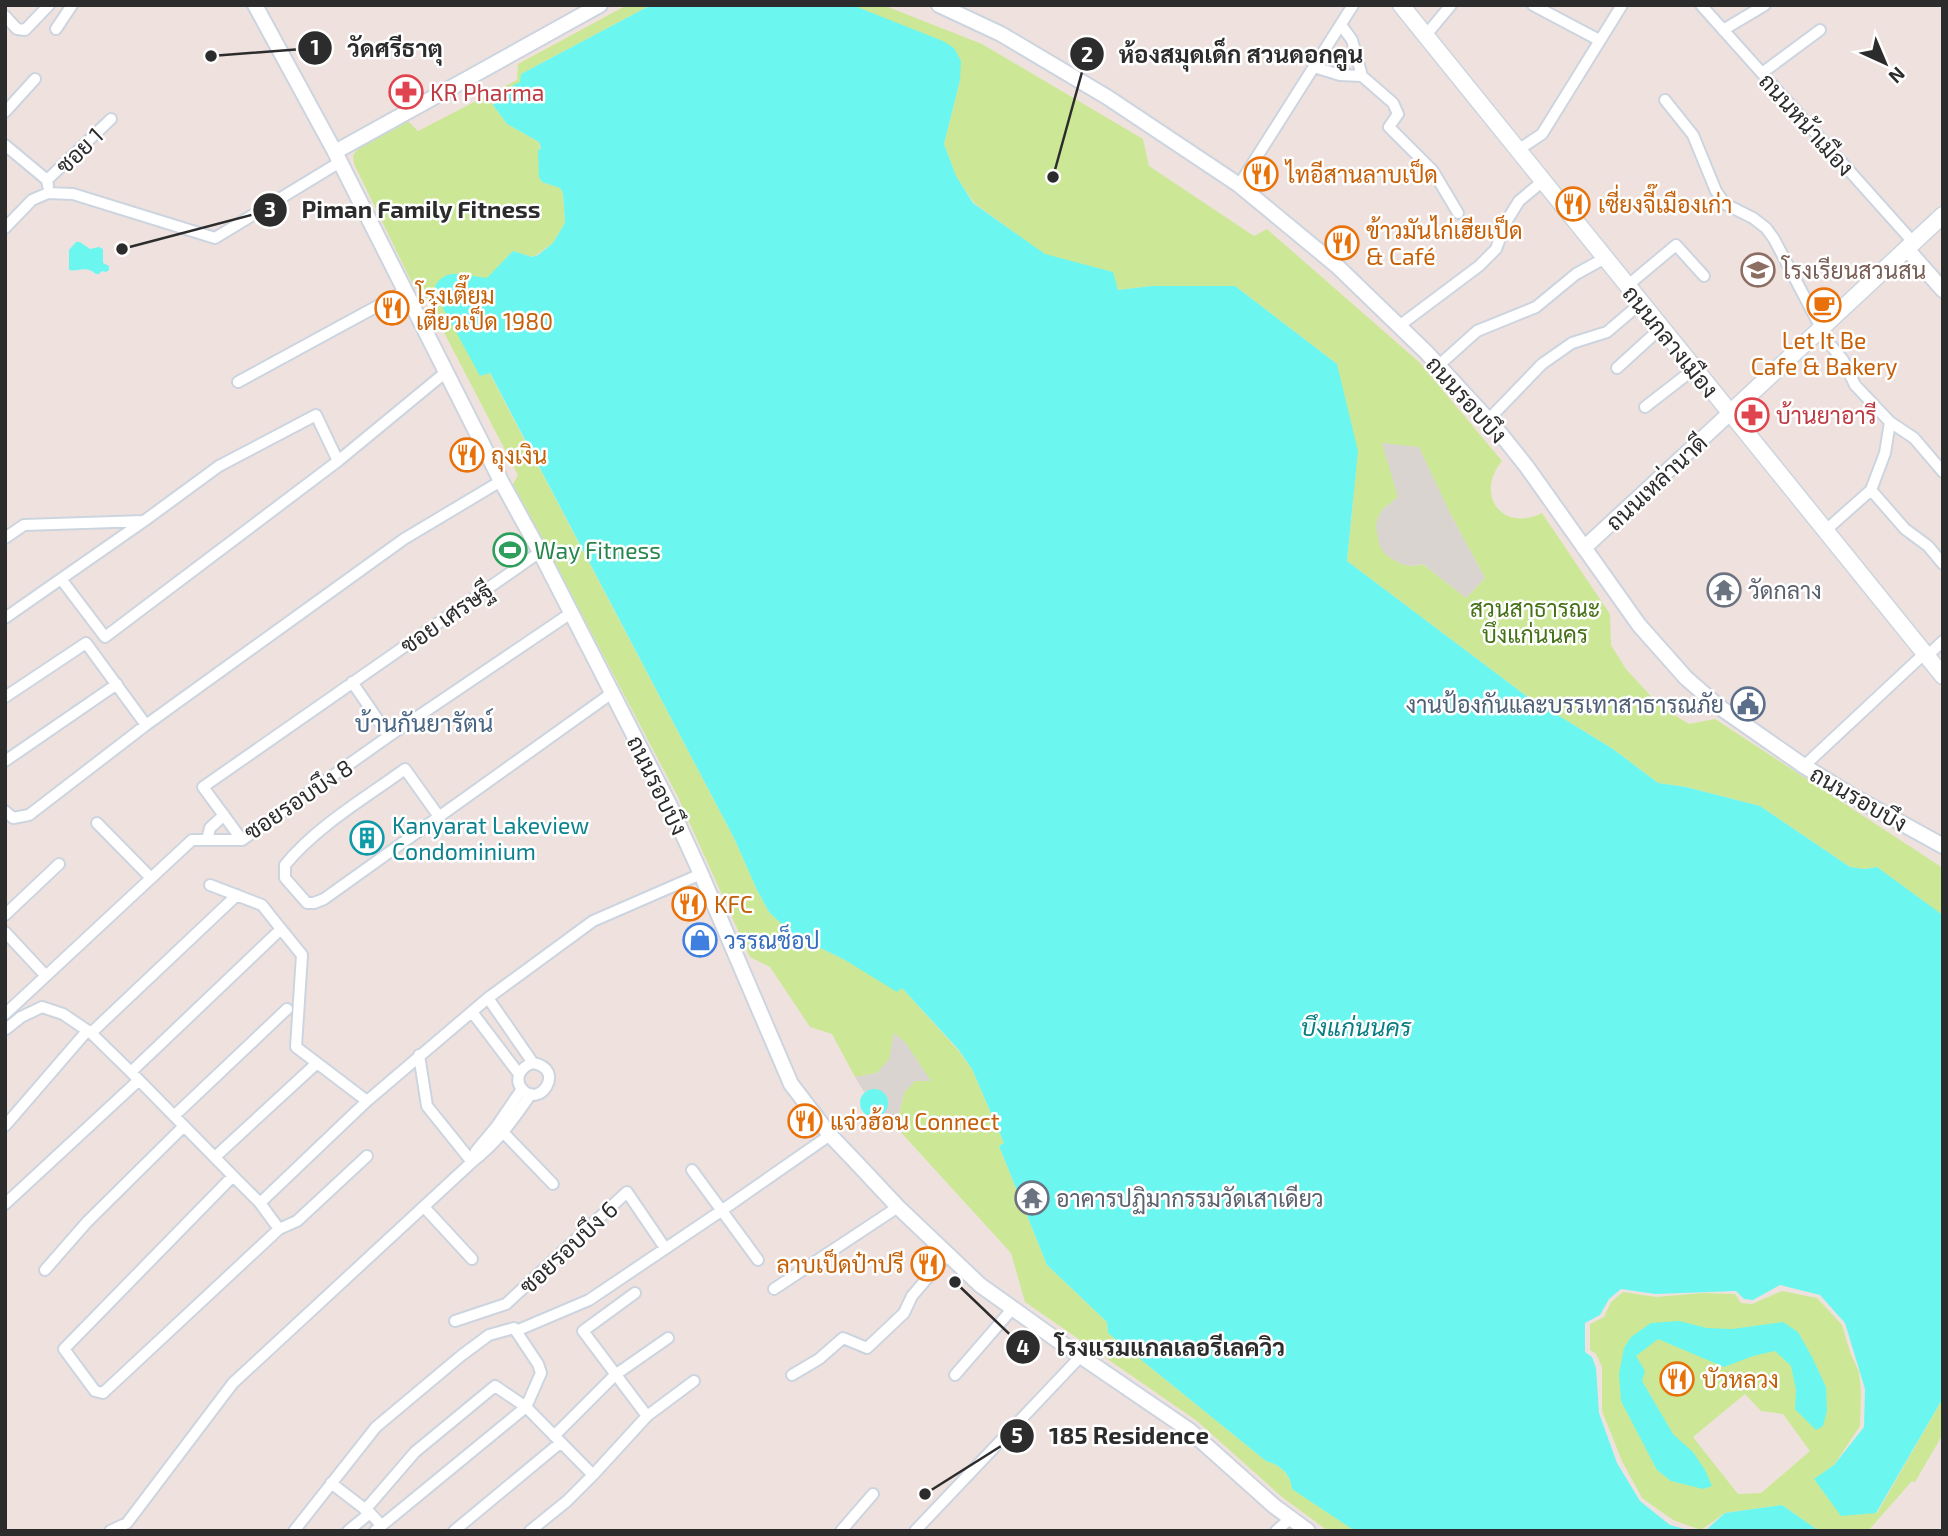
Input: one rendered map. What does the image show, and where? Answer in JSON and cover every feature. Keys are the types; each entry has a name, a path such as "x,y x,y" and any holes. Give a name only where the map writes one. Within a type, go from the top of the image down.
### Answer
{"main road":[{"name":"ถนนกลางเมือง","path":"1401,5 1943,676"},
{"name":"ถนนเหล่านาดี","path":"1730,413 1943,215"}],"street":[{"path":"5,16 17,29 25,30 49,5"},
{"path":"56,29 72,5"},
{"name":"ถนนรอบบึง","path":"255,5 338,157 501,481 669,804 791,1084 830,1135 898,1207 981,1285 1189,1430 1274,1506 1308,1531"},
{"path":"5,228 32,200 48,193 73,194 215,238 338,157 582,10 600,5"},
{"name":"ถนนรอบบึง","path":"939,5 1001,34 1096,90 1239,185 1337,266 1399,326 1488,420 1527,467 1639,625 1686,678 1718,706 1804,766 1943,846"},
{"path":"1239,185 1353,5"},
{"path":"1426,35 1451,5"},
{"path":"1533,5 1599,40"},
{"path":"1518,150 1542,134 1622,5"},
{"name":"ถนนหน้าเมือง","path":"1701,5 1910,245 1943,290"},
{"path":"1723,30 1765,5"},
{"path":"1341,25 1352,40 1362,76 1393,103 1398,114 1389,127 1433,171 1458,213"},
{"path":"1762,74 1820,30"},
{"path":"1314,67 1340,75 1362,76"},
{"path":"5,112 35,79"},
{"path":"1665,100 1693,135 1716,191 1725,204 1753,218 1766,228 1774,239 1820,329 1843,360 1854,385 1890,422 1914,438 1943,472"},
{"name":"ซอย 1","path":"47,180 111,119"},
{"path":"5,145 47,180 48,193"},
{"path":"1399,326 1479,267 1496,249 1506,222 1519,201 1543,181"},
{"path":"1627,286 1676,245 1703,276"},
{"path":"1438,366 1477,331 1536,307 1576,274 1605,258"},
{"path":"238,382 405,291"},
{"path":"1488,420 1542,364 1572,343 1607,332 1641,303"},
{"path":"1616,368 1661,328"},
{"path":"1645,407 1694,369"},
{"path":"61,579 105,637 338,461 446,372"},
{"name":"ถนนเหล่านาดี","path":"1584,548 1730,413"},
{"path":"5,618 219,466 316,415 338,461"},
{"path":"1826,530 1871,490 1885,453 1890,422"},
{"path":"5,811 13,818 29,815 146,725 404,539 501,481"},
{"path":"1871,490 1905,530 1928,546 1943,564"},
{"path":"5,538 24,525 145,521"},
{"name":"ซอย เศรษฐี","path":"224,815 203,787 540,552"},
{"name":"ซอยรอบบึง 8","path":"5,1014 192,840 242,840 389,736 571,613"},
{"path":"1804,766 1943,641"},
{"path":"5,697 86,643 146,725"},
{"path":"352,682 389,736"},
{"path":"5,761 117,684"},
{"path":"440,818 405,769 297,851 285,865 285,878 307,903 320,901 440,818 612,693"},
{"path":"207,840 210,828 224,815 242,840"},
{"path":"97,822 151,878"},
{"path":"5,915 59,864"},
{"path":"260,1203 367,1101 488,998 593,921 701,874"},
{"path":"210,885 262,905 302,955 296,1047 367,1101"},
{"path":"5,1126 89,1032 237,895"},
{"path":"5,1204 281,929"},
{"path":"5,932 46,976"},
{"path":"488,998 533,1063 547,1070 549,1080 545,1089 536,1094 526,1092 519,1085 519,1074 524,1067 533,1063"},
{"path":"6,1029 21,1017 42,1007 63,1014 89,1032 260,1203 279,1229"},
{"path":"174,1116 287,1009"},
{"path":"472,1012 519,1074"},
{"path":"419,1055 427,1106 471,1162"},
{"path":"215,1157 317,1063"},
{"path":"110,1531 129,1527 233,1383 471,1162 476,1151 500,1130 526,1092"},
{"path":"45,1270 87,1222 184,1126"},
{"path":"500,1130 553,1184"},
{"path":"516,1331 589,1300 830,1135"},
{"path":"233,1176 64,1349 95,1391 103,1393 279,1229 297,1221 367,1156"},
{"path":"692,1170 758,1260"},
{"name":"ซอยรอบบึง 6","path":"455,1321 506,1304 627,1192 665,1248"},
{"path":"424,1206 472,1259"},
{"path":"774,1289 898,1207"},
{"path":"792,1375 819,1359 843,1338 867,1348 904,1312 912,1296 947,1255"},
{"path":"635,1293 583,1331 647,1416"},
{"path":"955,1375 1013,1308"},
{"path":"294,1531 331,1483 376,1427 489,1335 514,1328 541,1373 526,1407 378,1528 367,1511 331,1483"},
{"path":"454,1531 557,1439 615,1375 668,1338"},
{"path":"915,1531 1081,1356"},
{"path":"530,1531 567,1501 647,1416 694,1381"},
{"path":"348,1531 415,1452 495,1387 526,1407 593,1475"},
{"path":"841,1531 873,1494"},
{"path":"1276,1531 1291,1518"}],"green space":[{"path":"627,5 651,5 521,74 521,82 498,97 493,105 507,124 539,142 540,177 542,182 560,188 563,193 565,223 553,243 538,254 532,257 513,251 487,279 481,376 489,372 735,840 769,912 792,934 902,988 972,1069 1004,1143 999,1146 1047,1265 1107,1322 1108,1333 1266,1461 1280,1468 1290,1479 1293,1489 1355,1531 1328,1531 1282,1497 1197,1421 1025,1302 1011,1253 896,1127 904,1093 914,1081 931,1080 889,1060 877,1073 855,1077 832,1034 810,1027 770,967 750,957 678,797 513,484 518,475 422,290 414,287 354,164 353,155 359,148 408,121 418,131 517,80 518,64"},
{"name":"สวนสาธารณะ บึงแก่นนคร","path":"852,5 883,5 982,44 1143,139 1149,166 1254,236 1267,229 1419,362 1502,461 1491,486 1492,498 1497,507 1515,518 1528,518 1542,513 1610,614 1611,645 1626,669 1660,706 1689,724 1715,719 1943,868 1943,917 1877,867 1850,867 1760,806 1686,787 1658,783 1613,749 1525,695 1347,561 1353,503 1337,364 1235,286 1152,286 1118,290 1112,272 1045,255 974,203 956,177 944,144 960,80","holes":["1398,497 1451,515 1485,578 1466,598 1423,564 1406,565 1391,558 1383,509"]},
{"path":"1782,1291 1817,1298 1842,1325 1859,1372 1860,1426 1834,1465 1815,1479 1877,1513 1943,1398 1943,1434 1915,1482 1912,1481 1868,1531 1819,1531 1782,1505 1725,1513 1701,1530 1673,1520 1642,1498 1622,1461 1602,1411 1602,1367 1596,1354 1590,1350 1590,1324 1604,1317 1611,1302 1623,1292 1656,1297 1702,1293 1735,1294 1741,1303 1752,1304","holes":["1745,1394 1761,1411 1783,1414 1810,1451 1761,1493 1738,1494 1693,1437"]}],"shaded area":[{"path":"1382,443 1419,447 1485,578 1466,598 1423,564 1401,564 1384,553 1379,544 1376,525 1378,517 1383,509 1398,497"},
{"path":"894,1033 905,1042 931,1081 915,1081 904,1093 896,1127 883,1113 888,1103 874,1089 864,1092 855,1077 877,1073 889,1059"}],"water":[{"name":"บึงแก่นนคร","path":"651,5 852,5 943,41 954,48 961,61 960,80 944,144 956,176 973,203 1045,254 1113,272 1118,290 1152,286 1235,286 1337,364 1358,451 1347,561 1525,695 1613,749 1658,783 1686,787 1760,806 1850,867 1877,867 1940,913 1943,917 1943,1398 1876,1513 1841,1516 1814,1479 1834,1465 1864,1427 1865,1389 1845,1323 1820,1295 1780,1285 1753,1300 1744,1299 1736,1291 1655,1294 1621,1289 1609,1299 1600,1315 1585,1323 1585,1352 1592,1357 1596,1368 1599,1413 1617,1463 1640,1501 1670,1525 1692,1531 1355,1531 1292,1489 1290,1479 1281,1468 1266,1461 1108,1333 1107,1322 1047,1265 999,1146 1004,1143 972,1069 958,1049 902,988 897,992 845,960 792,934 769,912 735,840 490,373 480,376 437,297 435,286 445,276 458,274 487,278 513,251 532,257 538,255 553,243 565,223 563,193 560,188 542,182 539,177 539,142 507,124 493,105 498,93 520,82 521,74"},
{"path":"76,242 90,249 103,249 103,263 109,266 109,270 96,274 86,269 69,270 69,250"},
{"path":"874,1089 884,1093 888,1103 884,1113 874,1117 864,1113 860,1103 864,1093"},
{"path":"1679,1321 1707,1328 1732,1329 1783,1322 1798,1332 1826,1387 1827,1411 1823,1426 1816,1430 1795,1409 1796,1390 1791,1366 1775,1351 1724,1367 1658,1339 1636,1356 1645,1371 1642,1381 1673,1434 1693,1452 1712,1486 1703,1489 1671,1481 1657,1470 1621,1401 1619,1374 1624,1348 1631,1337 1651,1323"},
{"path":"1782,1505 1819,1531 1705,1531 1725,1513"}],"place":[{"name":"วัดศรีธาตุ","path":"211,56"},
{"name":"KR Pharma","path":"406,92"},
{"name":"ไทอีสานลาบเป็ด","path":"1261,174"},
{"name":"ห้องสมุดเด็ก สวนดอกคูน","path":"1053,177"},
{"name":"เซี่ยงจี๊เมืองเก่า","path":"1573,204"},
{"name":"ข้าวมันไก่เฮียเป็ด & Café","path":"1342,243"},
{"name":"Piman Family Fitness","path":"122,249"},
{"name":"โรงเรียนสวนสน","path":"1758,270"},
{"name":"Let It Be Cafe & Bakery","path":"1824,305"},
{"name":"โรงเตี๊ยม เตี๋ยวเป็ด 1980","path":"392,308"},
{"name":"บ้านยาอารี","path":"1752,415"},
{"name":"ถุงเงิน","path":"467,455"},
{"name":"Way Fitness","path":"510,550"},
{"name":"วัดกลาง","path":"1724,590"},
{"name":"งานป้องกันและบรรเทาสาธารณภัย","path":"1748,704"},
{"name":"Kanyarat Lakeview Condominium","path":"367,838"},
{"name":"KFC","path":"689,904"},
{"name":"วรรณช็อป","path":"700,940"},
{"name":"แจ่วฮ้อน Connect","path":"805,1121"},
{"name":"อาคารปฏิมากรรมวัดเสาเดียว","path":"1032,1198"},
{"name":"ลาบเป็ดป๋าปรี","path":"928,1264"},
{"name":"โรงแรมแกลเลอรีเลควิว","path":"955,1282"},
{"name":"บัวหลวง","path":"1677,1379"},
{"name":"185 Residence","path":"925,1494"}],"district":[{"name":"บ้านกันยารัตน์","path":"424,722"}]}
